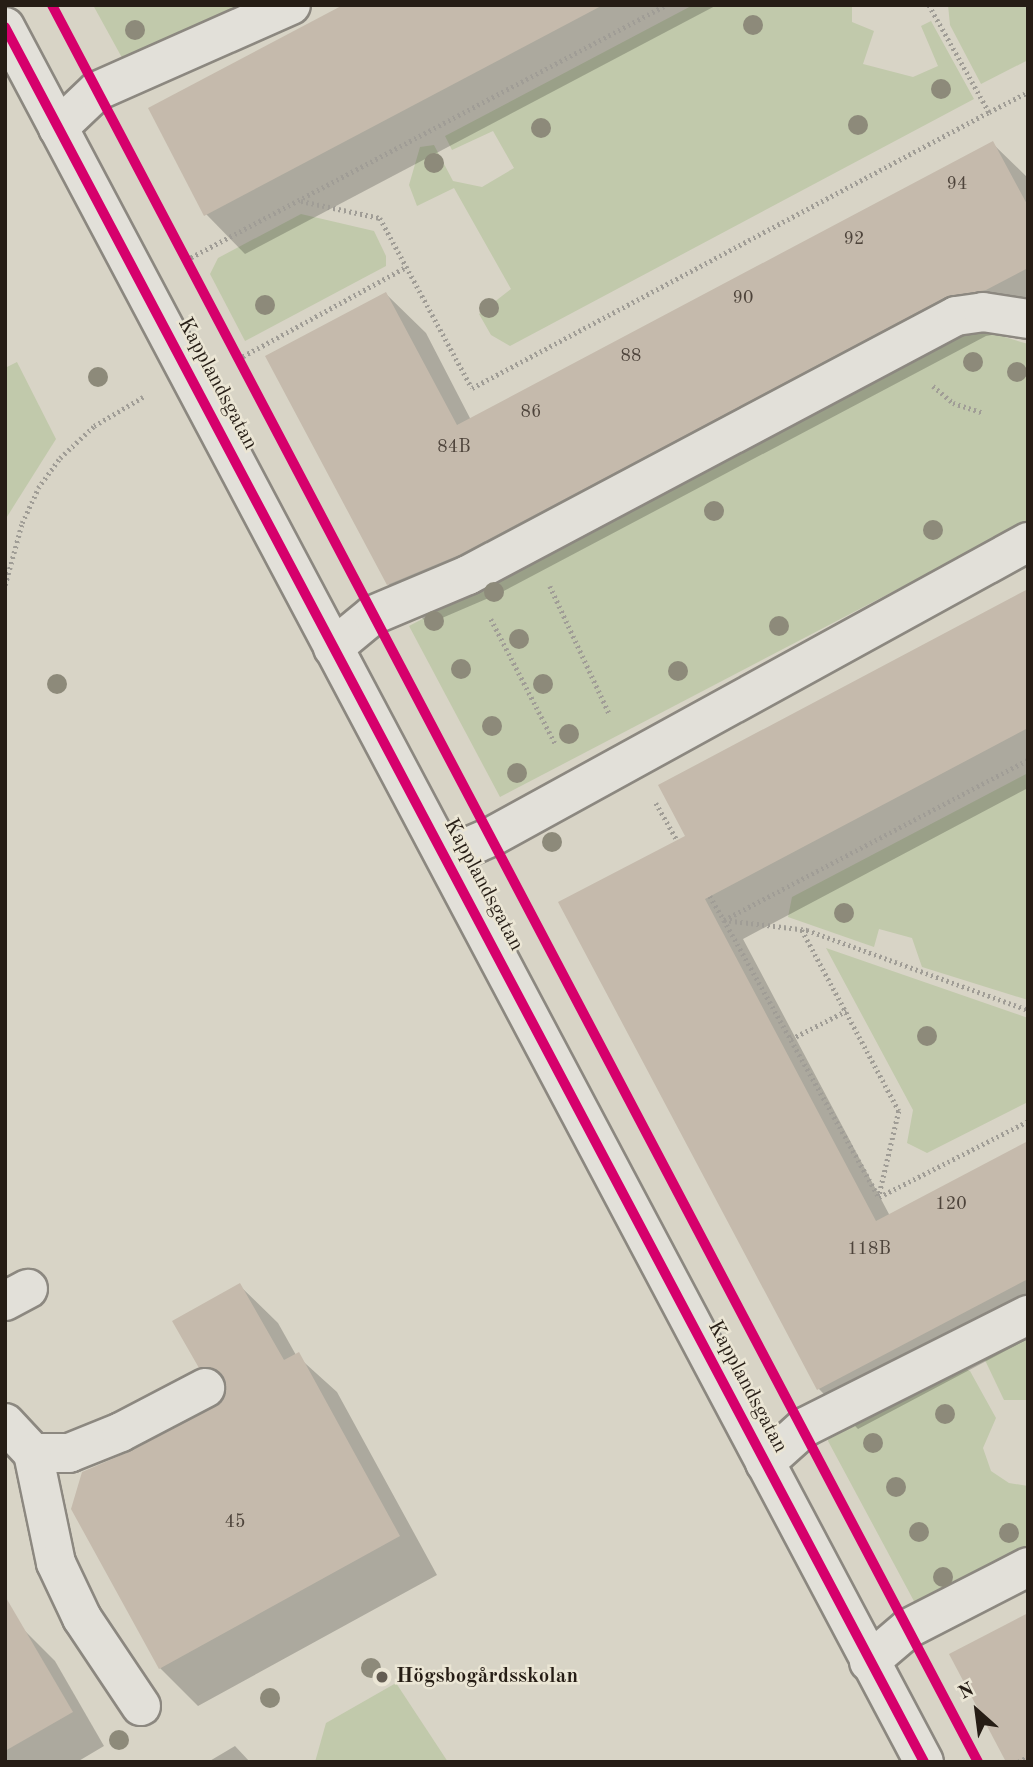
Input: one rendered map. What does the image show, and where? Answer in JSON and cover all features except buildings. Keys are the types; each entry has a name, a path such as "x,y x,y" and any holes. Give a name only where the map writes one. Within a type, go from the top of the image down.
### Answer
{"street":[{"path":"58,128 97,90 291,5"},
{"name":"Kapplandsgatan","path":"5,27 176,346 332,648 447,856 924,1762"},
{"path":"332,648 373,615 468,575 956,316 983,312 1028,319"},
{"path":"447,856 491,837 1028,542"},
{"path":"765,1463 804,1427 1028,1315"},
{"path":"33,1453 69,1453 121,1432 205,1388"},
{"path":"5,1423 33,1453 57,1563 82,1618 141,1706"},
{"path":"869,1662 909,1628 1028,1567"}],"path":[{"path":"185,261 666,5"},
{"path":"929,5 989,112"},
{"path":"302,201 380,218 472,388 1028,92"},
{"path":"238,359 406,267"},
{"path":"5,585 22,523 38,488 60,458 93,426 151,392 156,380 146,363 176,346"},
{"path":"529,541 630,759"},
{"path":"468,575 578,787"},
{"path":"723,920 1028,760"},
{"path":"710,896 879,1197"},
{"path":"723,920 802,929 1028,1010"},
{"path":"802,929 899,1111 879,1197"},
{"path":"791,1039 846,1011"},
{"path":"879,1197 1028,1121"},
{"path":"1018,1762 1028,1757"}],"green space":[{"path":"93,5 239,5 126,65"},
{"path":"693,5 852,5 852,22 874,31 863,64 913,77 938,66 921,26 931,21 974,99 510,346 491,335 479,314 511,289 454,188 417,206 409,185 420,147 434,145 453,181 482,187 514,168 493,131 452,150 445,136"},
{"path":"948,5 1028,5 1028,60 981,84 950,25"},
{"path":"301,214 374,231 386,256 386,266 245,341 210,274 218,258"},
{"path":"975,328 1028,344 1028,521 500,797 409,626"},
{"path":"17,362 56,439 5,520 5,368"},
{"path":"1028,773 1028,1000 922,967 912,938 879,929 874,947 788,917 792,897"},
{"path":"826,948 1028,1018 1028,1102 927,1153 907,1143 913,1110"},
{"path":"1028,1333 1028,1400 1004,1400 984,1358"},
{"path":"960,1367 970,1371 996,1418 983,1448 991,1471 1009,1483 1028,1486 1028,1550 921,1605 915,1603 828,1441 829,1436"},
{"path":"396,1683 448,1762 315,1762 326,1723"}],"cycle path":[{"path":"52,5 978,1762"},
{"path":"5,27 924,1762"}],"place":[{"name":"Högsbogårdsskolan","path":"382,1677"}]}
